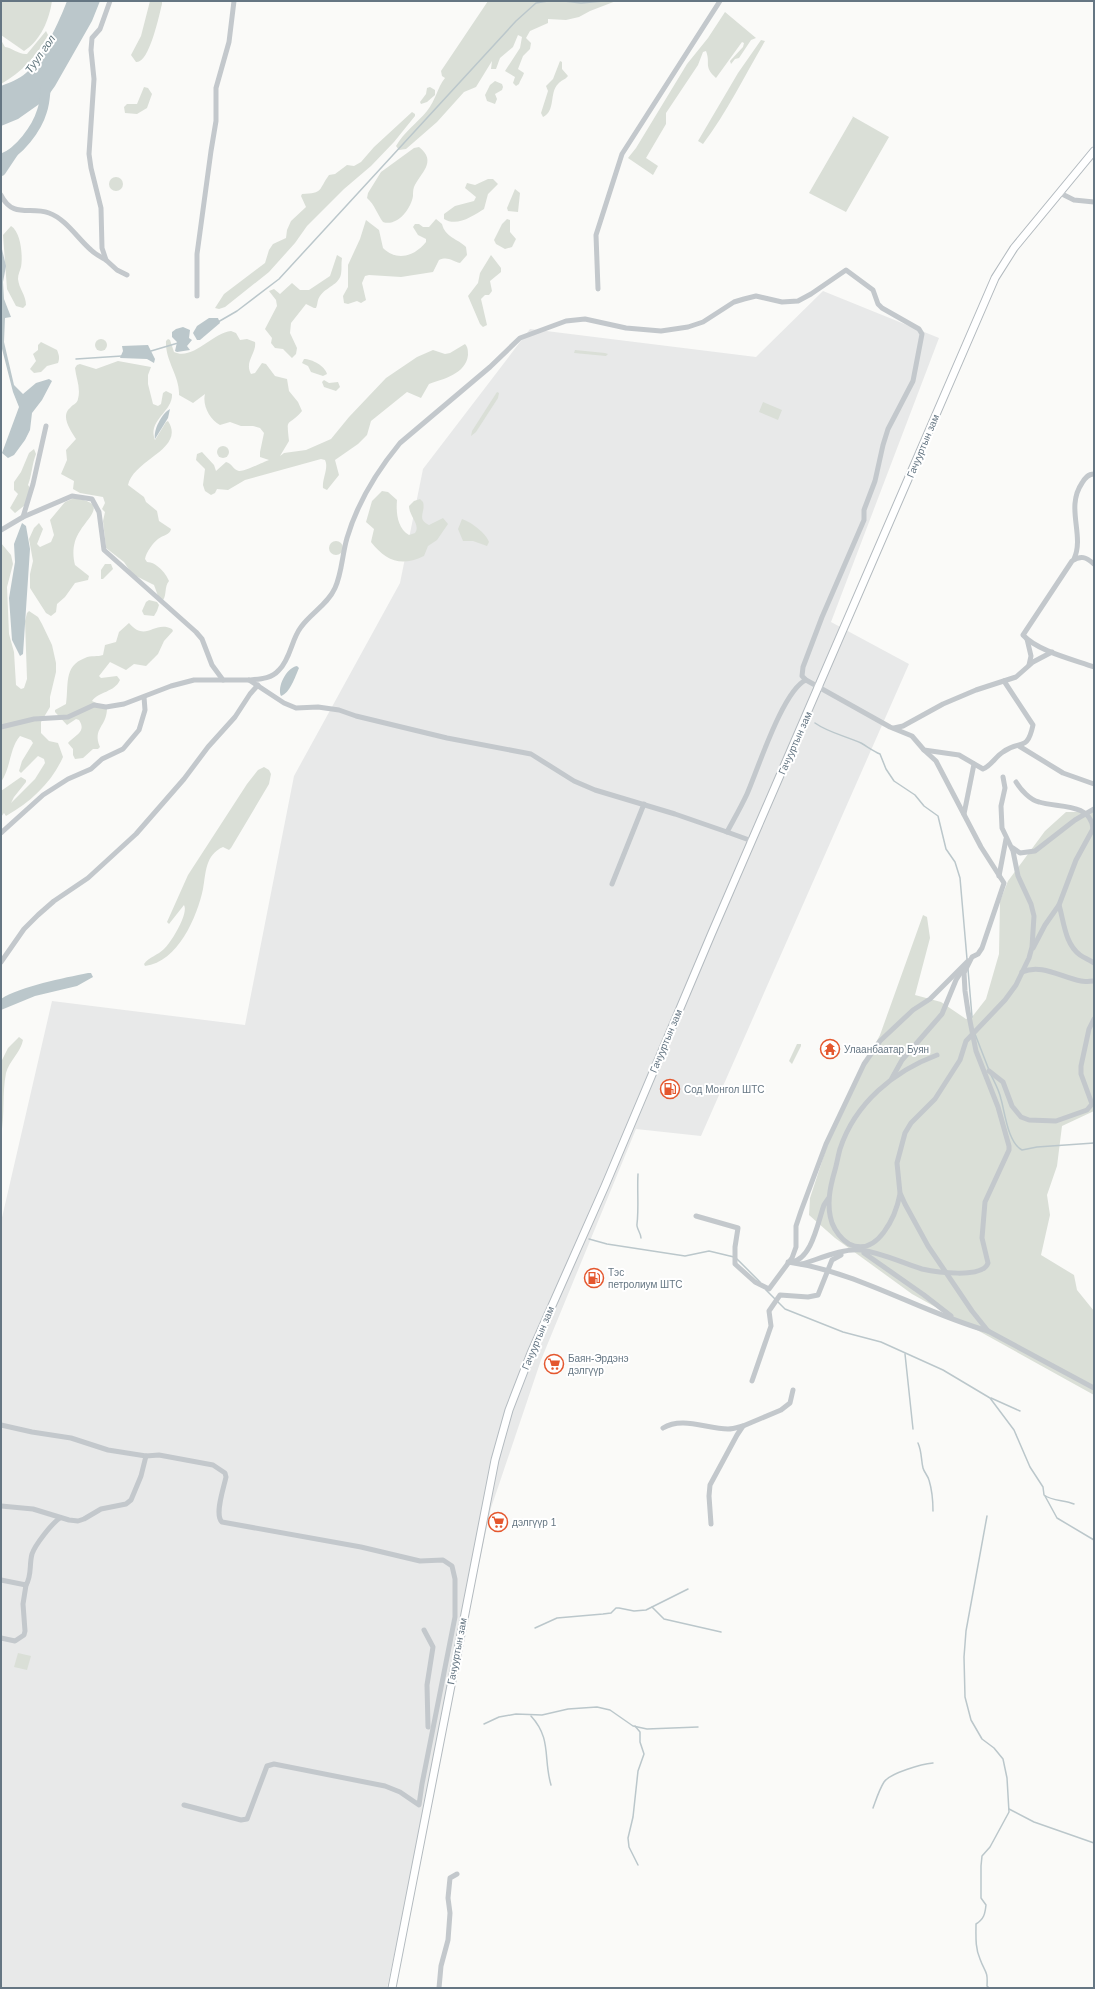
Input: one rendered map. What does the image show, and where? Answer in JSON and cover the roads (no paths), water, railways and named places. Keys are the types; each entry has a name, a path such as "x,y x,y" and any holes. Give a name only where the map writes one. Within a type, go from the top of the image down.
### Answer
{"main road":[{"name":"Гачууртын зам","path":"392,1988 495,1460 509,1410 531,1354 605,1186 995,278 1014,248 1094,151"}],"street":[{"path":"106,260 102,248 101,208 89,154 94,79 90,50 92,38 100,29 110,1"},
{"path":"198,296 197,254 216,121 216,88 229,42 234,1"},
{"path":"598,289 596,234 622,154 720,1"},
{"path":"1060,193 1074,200 1094,202"},
{"path":"1,195 10,207 22,211 38,211 50,214 63,223 91,250 106,260 117,270 127,275"},
{"path":"1,727 34,719 68,717 94,705 106,707 124,704 171,686 194,680 249,680 269,678 279,671 286,660 293,641 301,626 325,602 334,590 339,578 343,551 353,521 366,493 389,456 400,443 490,367 520,338 566,321 585,319 626,328 661,331 688,327 703,322 734,302 744,298 756,296 782,302 798,301 846,270 874,290 878,304 882,308 919,329 922,334 913,381 885,440 875,481 864,510 864,520 822,617 803,667 802,676 806,680 890,727 912,736 936,761 981,847 1004,883 989,923 986,936 978,954 970,959 930,999 913,1010 880,1041 864,1064 819,1162 801,1210 796,1226 796,1247 792,1258 769,1289 754,1282 735,1264 735,1247 738,1228 696,1216"},
{"path":"23,517 34,484 46,426"},
{"path":"1029,667 1031,656 1027,639 1024,635 1073,560 1077,547 1075,496 1086,477 1094,474"},
{"path":"1,530 23,517 72,496 92,499 99,512 104,550 196,632 202,639 212,665 223,680"},
{"path":"1073,560 1078,557 1084,557 1094,564"},
{"path":"1027,639 1052,652 1093,667"},
{"path":"890,727 903,726 943,704 1016,677 1042,656 1052,652"},
{"path":"249,680 284,703 296,708 318,707 339,710 356,716 440,737 532,754 574,781 594,790 644,804 752,841"},
{"path":"727,832 746,795 786,704 796,686 806,680"},
{"path":"924,750 958,754 984,769 989,767 1004,751 1024,744 1031,737 1033,725 1004,681"},
{"path":"1,962 24,929 38,915 54,901 88,878 136,834 184,779 208,747 236,717 250,694 258,685"},
{"path":"1,833 43,795 68,779 91,768 102,759 123,749 139,730 145,710 144,697"},
{"path":"1019,746 1064,773 1094,784"},
{"path":"964,814 974,764"},
{"path":"1003,778 1005,788 1000,817 1002,828 1006,839 1020,854 1035,851 1094,809"},
{"path":"828,1199 834,1229 846,1243 855,1247 867,1246 876,1240 886,1230 896,1212 900,1193 897,1163 905,1132 911,1123 935,1099 960,1060 966,1041 1005,1000 1022,972 1040,934 1060,905 1076,860 1093,828 1090,818 1070,807 1038,802 1028,796 1016,782"},
{"path":"612,884 644,804"},
{"path":"999,876 1006,839"},
{"path":"1011,846 1015,857 1018,876 1031,904 1034,916 1032,947 1029,958"},
{"path":"1060,905 1064,928 1071,944 1079,954 1094,963"},
{"path":"802,1264 848,1251 860,1250 887,1256 923,1269 972,1273 980,1271 987,1266 987,1259 982,1238 984,1202 1009,1150 998,1107 976,1051 964,980 964,973 970,959"},
{"path":"891,1079 902,1060 942,1014 956,980 970,959"},
{"path":"1022,972 1029,969 1043,970 1080,981 1094,981"},
{"path":"989,1071 1003,1082 1012,1106 1021,1117 1029,1120 1056,1121 1087,1110 1092,1104 1081,1074 1081,1066 1089,1030 1094,1018"},
{"path":"788,1262 794,1262 810,1246 824,1205 828,1199 840,1148 856,1116 874,1094 891,1079 938,1055"},
{"path":"900,1193 928,1246 972,1311 988,1331"},
{"path":"860,1250 924,1295 955,1320"},
{"path":"752,1381 771,1326 770,1311 780,1295 808,1297 818,1295 832,1260 848,1251"},
{"path":"788,1262 828,1271 890,1292 955,1320 988,1331 1094,1388"},
{"path":"663,1428 668,1424 678,1423 729,1429 744,1426 781,1410 790,1403 793,1390"},
{"path":"1,1425 32,1432 71,1438 108,1450 146,1456 159,1455 213,1465 225,1473 226,1477 218,1516 222,1522 361,1547 420,1561 443,1560 452,1566 455,1579 455,1618 419,1805 400,1792 385,1786 274,1764 267,1766 247,1820 241,1820 184,1805"},
{"path":"711,1524 709,1496 710,1485 737,1435 744,1426"},
{"path":"1,1506 33,1509 60,1518 78,1521 101,1509 126,1504 131,1500 141,1476 146,1456"},
{"path":"1,1638 15,1641 24,1635 23,1604 26,1584 29,1578 32,1554 37,1545 55,1522 60,1518"},
{"path":"1,1580 26,1584"},
{"path":"424,1630 433,1647 428,1685 428,1727"},
{"path":"439,1988 441,1966 448,1940 450,1913 448,1898 450,1878 457,1874"}],"waterway":[{"path":"218,322 237,311 279,279 516,21 536,3 548,1"},
{"path":"564,1 581,3 604,1"},
{"path":"1,159 8,156 21,146 32,132 40,118 46,86"},
{"path":"1,171 13,153"},
{"path":"151,351 178,343"},
{"path":"76,359 122,356"},
{"path":"815,723 832,732 861,743 880,754 886,769 894,781 915,795 924,806 938,816 946,849 955,862 960,878 967,959"},
{"path":"968,969 972,1017"},
{"path":"975,1034 989,1070"},
{"path":"991,1075 999,1093 1010,1134 1013,1141 1022,1150 1037,1147 1094,1143"},
{"path":"638,1174 637,1226 641,1238"},
{"path":"589,1239 607,1244 685,1256 709,1251 734,1257"},
{"path":"737,1259 760,1282"},
{"path":"766,1290 785,1309 843,1332 881,1342 943,1370 990,1398 1014,1430 1030,1467 1043,1487 1044,1495 1074,1504"},
{"path":"905,1354 913,1429"},
{"path":"991,1398 1020,1411"},
{"path":"918,1443 923,1468 931,1488 933,1511"},
{"path":"1045,1496 1057,1518 1094,1540"},
{"path":"987,1516 966,1631 964,1657 965,1697 971,1720 982,1739 994,1748 1003,1759 1007,1778 1009,1812 990,1847 982,1856 981,1898 986,1905 984,1916 976,1924 977,1951 987,1974 987,1986 989,1988"},
{"path":"535,1628 557,1618 611,1613 616,1608 634,1611 646,1610 688,1589"},
{"path":"652,1607 664,1619 721,1632"},
{"path":"484,1724 499,1717 516,1714 542,1715 568,1709 597,1707 610,1710 633,1726 647,1729 698,1727"},
{"path":"531,1716 538,1724 542,1733 546,1749 551,1785"},
{"path":"635,1726 640,1732 640,1742 644,1754 638,1771 633,1817 628,1838 629,1847 638,1865"},
{"path":"873,1808 881,1788 887,1779 907,1770 933,1763"},
{"path":"1009,1809 1034,1822 1094,1843"}],"place":[{"name":"Улаанбаатар Буян","path":"830,1049"},
{"name":"Сод Монгол ШТС","path":"670,1089"},
{"name":"Тэс петролиум ШТС","path":"594,1278"},
{"name":"Баян-Эрдэнэ дэлгүүр","path":"554,1364"},
{"name":"дэлгүүр 1","path":"498,1522"}],"water label":[{"name":"Туул гол","path":"40,54"}]}
